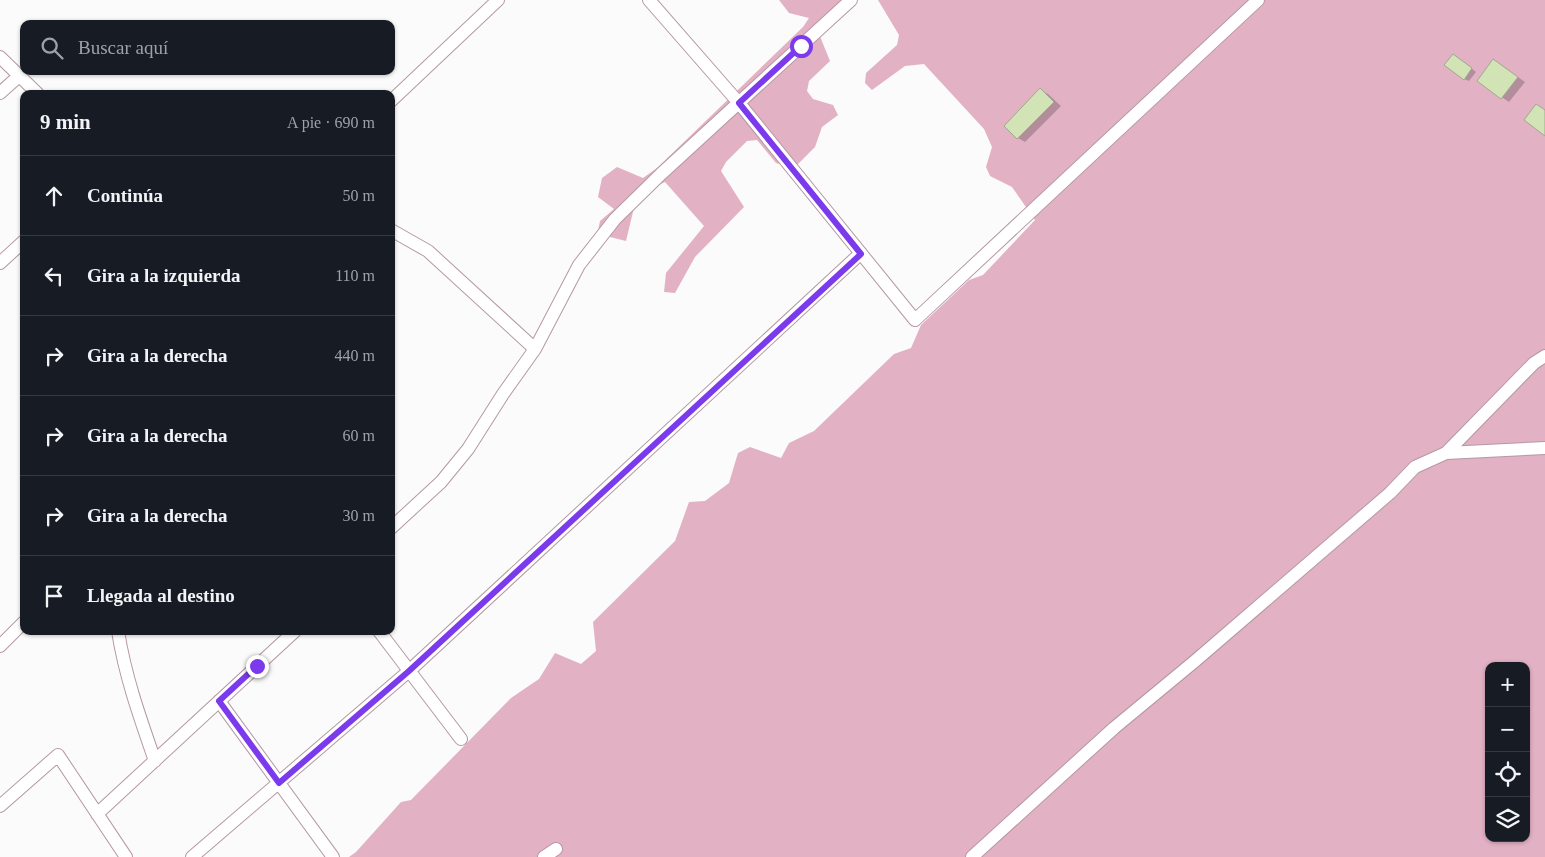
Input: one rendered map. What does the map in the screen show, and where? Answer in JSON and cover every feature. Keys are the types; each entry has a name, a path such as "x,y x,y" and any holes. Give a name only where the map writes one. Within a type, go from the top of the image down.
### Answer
{"lane":[{"path":"395,97 498,0"},
{"path":"649,0 739,103 915,320 1258,0"},
{"path":"395,524 441,482 468,449 503,394 535,349 578,265 615,219 852,0"},
{"path":"0,57 34,90"},
{"path":"0,93 19,76"},
{"path":"395,232 428,251 535,349"},
{"path":"0,263 20,245"},
{"path":"192,857 409,671 861,254"},
{"path":"972,857 1114,728 1390,493 1415,467 1446,453 1534,363 1545,356"},
{"path":"1446,453 1545,448"},
{"path":"0,646 20,626"},
{"path":"119,635 135,705 154,761"},
{"path":"97,814 291,635"},
{"path":"382,635 461,738"},
{"path":"219,701 334,857"},
{"path":"0,806 58,754 126,857"},
{"path":"544,857 556,849"}],"shaded area":[{"path":"779,0 851,0 819,34 830,61 809,81 807,91 813,99 833,105 838,115 822,127 815,147 794,168 776,163 757,140 747,141 726,162 721,171 744,207 695,257 675,293 664,292 666,273 704,226 665,182 637,195 626,241 606,236 598,231 600,221 614,209 598,197 602,178 617,167 643,178 657,168 803,27 809,18 789,13"},
{"path":"878,0 1545,0 1545,857 349,857 356,852 401,802 411,800 511,698 539,679 555,653 581,664 596,651 593,622 675,541 689,502 705,501 729,483 738,453 750,447 781,458 789,443 814,431 894,354 911,348 921,325 969,280 983,275 1035,220 1012,187 990,176 986,167 992,147 984,129 924,64 905,66 872,90 865,83 866,73 897,45 899,35"}],"building":[{"path":"1453,54 1472,68 1464,80 1444,65"},
{"path":"1493,59 1518,77 1501,99 1477,81"},
{"path":"1040,88 1054,102 1017,139 1004,126"},
{"path":"1536,104 1545,110 1545,136 1524,120"}],"route":[{"path":"257,666 219,701 279,783 409,671 861,254 739,103 801,46"}]}
